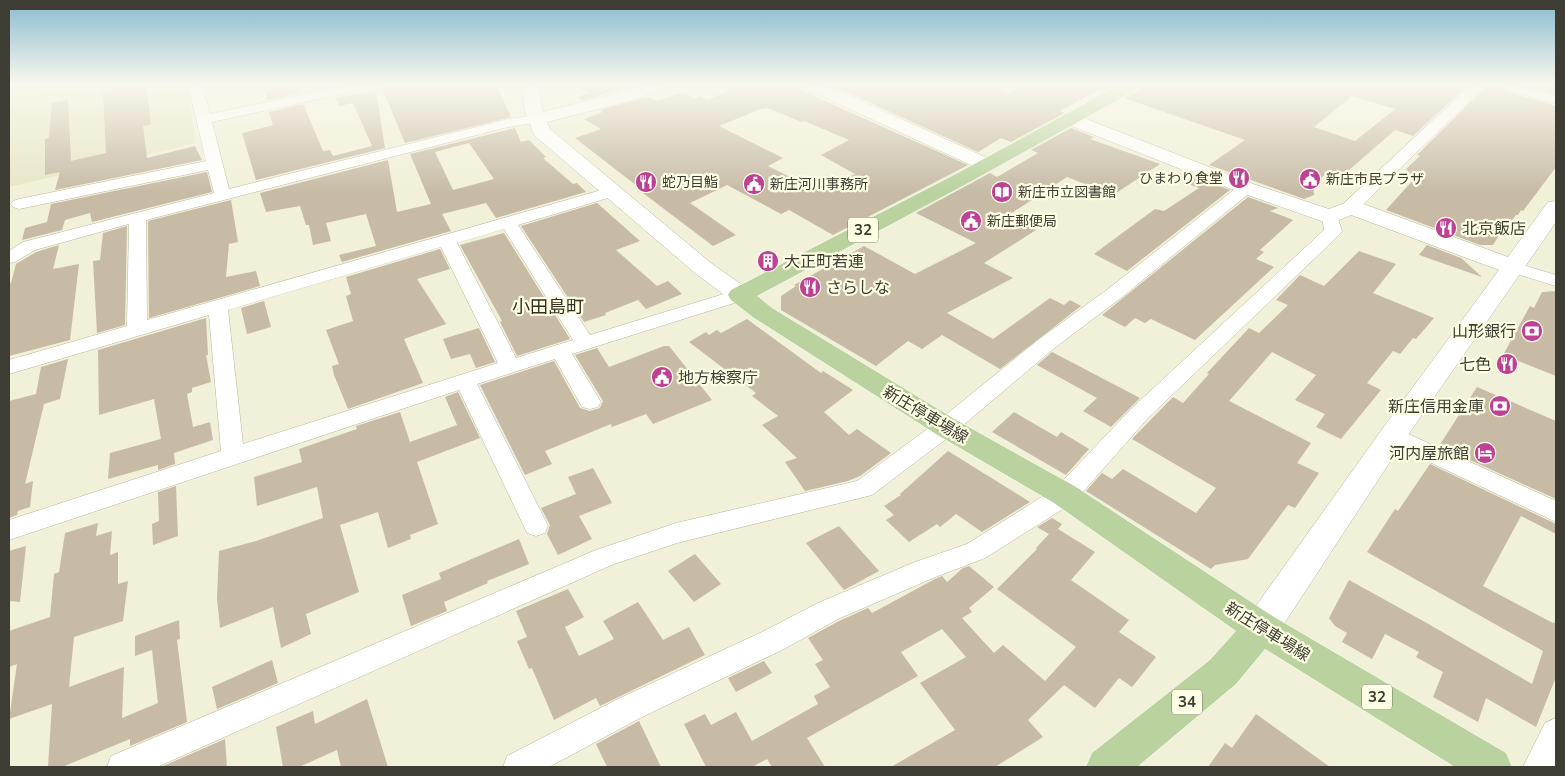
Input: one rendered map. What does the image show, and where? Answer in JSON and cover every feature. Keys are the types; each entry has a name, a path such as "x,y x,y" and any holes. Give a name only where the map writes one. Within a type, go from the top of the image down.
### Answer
{"main road":[{"name":"32","path":"740,295 1070,120"},
{"name":"新庄停車場線","path":"740,295 762,313 946,427 1064,495 1261,628 1492,767"},
{"name":"34","path":"1106,767 1223,672 1261,628"}],"street":[{"path":"205,120 223,196"},
{"path":"9,258 29,246 138,217 508,124 530,120"},
{"path":"537,120 541,130 612,192 702,268 740,295"},
{"path":"889,120 987,165"},
{"path":"1075,120 1246,188 1330,217 1350,207 1442,120"},
{"path":"19,204 214,164"},
{"path":"122,767 605,557 676,533 864,489 946,427 1045,345 1115,293 1246,188"},
{"path":"9,367 137,328 447,241 612,192"},
{"path":"1261,628 1393,435 1556,206"},
{"path":"1350,207 1556,281"},
{"path":"137,328 138,217"},
{"path":"533,764 630,708 774,640 828,612 924,570 976,551 1064,495 1140,413 1333,231 1330,217"},
{"path":"509,223 585,342"},
{"path":"447,241 510,366"},
{"path":"9,530 510,366 740,295"},
{"path":"218,306 233,456"},
{"path":"560,351 590,402"},
{"path":"465,381 536,526"},
{"path":"1393,435 1556,512"},
{"path":"1538,767 1556,733"}],"shaded area":[{"path":"9,120 193,120 196,143 9,187"}],"building":[{"path":"51,120 69,120 71,161 106,153 104,120 150,120 151,125 143,126 147,158 195,146 202,160 55,190 60,172 45,175 45,139 49,138"},
{"path":"272,120 310,120 323,151 330,150 333,156 372,146 361,120 381,120 385,148 256,180 242,133 273,125"},
{"path":"396,120 498,120 405,143"},
{"path":"586,120 733,120 719,126 783,158 768,166 816,190 855,174 821,155 849,140 804,121 797,120 868,120 968,165 833,235 789,210 781,214 727,185 690,203 736,235 713,246 639,190 641,189 575,138 601,129"},
{"path":"908,120 1051,120 1011,142 1001,138 978,152"},
{"path":"1188,120 1322,120 1314,127 1355,141 1381,120 1430,120 1413,136 1395,130 1341,177 1327,173 1313,185 1314,195 1304,199 1209,165 1245,140"},
{"path":"1452,120 1556,120 1556,167 1523,211 1521,210 1507,227 1504,227 1493,245 1480,245 1386,210 1415,178 1406,169 1420,156 1417,155"},
{"path":"515,128 521,142 529,140 546,157 543,158 573,184 577,183 586,192 496,218 486,203 442,214 451,231 342,262 339,255 376,246 366,214 326,223 331,241 313,245 309,225 306,225 300,206 266,212 260,193 388,160 397,212 431,204 410,154","holes":["469,143 494,179 453,190 435,152"]},
{"path":"1071,128 1094,137 1090,139 1160,164 1113,195 1067,177 1007,216 1036,230 984,263 1013,278 947,313 993,339 1050,298 1064,305 1070,300 1081,306 1000,369 942,335 922,349 908,341 876,366 781,310 781,296 796,286 794,285 864,246 915,274 976,243 916,213 990,173 997,177 1038,153 1031,150"},
{"path":"207,172 212,192 92,222 90,213 65,220 62,230 22,240 25,228 47,222 51,204"},
{"path":"1194,176 1230,190 1127,271 1094,254 1155,209 1164,211 1199,188 1185,183"},
{"path":"1248,197 1278,208 1270,211 1293,220 1260,250 1264,252 1256,259 1274,267 1195,340 1151,319 1145,323 1135,318 1125,327 1102,315"},
{"path":"231,200 238,242 229,244 226,277 256,271 260,286 149,318 148,221"},
{"path":"597,203 640,241 616,250 657,286 668,281 682,294 646,309 638,300 605,313 606,315 584,322 521,226"},
{"path":"127,226 125,325 97,333 93,261 100,260 103,233"},
{"path":"504,233 570,339 517,356 500,322 502,321 460,245"},
{"path":"59,245 53,269 79,264 70,340 9,356 9,284 11,283 16,264 36,252"},
{"path":"1427,245 1461,258 1482,277 1419,255"},
{"path":"440,249 450,269 417,279 446,324 404,339 423,383 348,409 334,375 332,366 339,364 326,330 353,321 346,296 351,294 346,277"},
{"path":"1359,251 1396,264 1373,293 1434,318 1416,339 1413,338 1400,354 1393,351 1367,383 1381,390 1341,439 1316,427 1325,414 1295,400 1316,375 1272,352 1229,401 1311,443 1297,463 1319,473 1295,508 1288,505 1248,559 1215,565 1211,569 1086,491 1102,473 1112,479 1123,469 1196,513 1216,488 1132,439 1173,397 1183,403 1209,374 1207,373 1249,328 1259,333 1288,305 1276,300 1300,275 1324,286"},
{"path":"1556,291 1556,376 1503,355 1530,306 1534,308 1542,292"},
{"path":"264,301 271,327 247,334 241,308"},
{"path":"206,318 208,355 206,355 211,382 192,388 192,392 187,394 193,427 210,422 213,440 174,453 175,464 158,470 158,465 108,479 110,453 161,439 154,399 99,415 98,350"},
{"path":"747,319 821,373 823,371 853,390 824,412 849,435 857,429 891,453 860,476 848,481 805,491 785,462 797,458 762,425 778,416 752,396 756,393 689,342 706,332 709,335 717,330 721,333"},
{"path":"479,328 495,362 476,368 470,354 451,359 443,339"},
{"path":"664,346 669,346 712,400 653,424 646,414 612,427 611,424 545,451 552,464 525,475 480,385 554,361 580,408 590,411 600,408 603,401 575,355 597,348 609,367"},
{"path":"1052,352 1140,398 1111,427 1083,411 1097,398 1037,365"},
{"path":"68,359 60,399 44,404 25,484 33,481 30,507 18,511 17,515 9,518 9,401 36,394 41,367"},
{"path":"1477,387 1556,421 1556,499 1439,446"},
{"path":"458,392 480,438 417,462 438,524 410,535 411,539 388,548 378,512 340,525 359,592 306,614 311,634 281,648 273,607 220,628 217,598 219,551 256,541 323,518 317,487 257,506 254,477 302,462 299,449 357,429 356,426 400,412 410,442 457,425 445,397"},
{"path":"1014,412 1057,437 1061,432 1089,449 1066,475 992,432"},
{"path":"948,451 1030,502 982,532 956,514 940,527 937,524 909,542 886,520 894,515 884,506 901,495"},
{"path":"1430,464 1556,524 1556,534 1521,516 1483,586 1553,623 1556,622 1556,677 1536,727 1486,698 1478,722 1433,697 1443,672 1416,657 1419,652 1385,634 1372,659 1342,642 1347,633 1335,626 1329,618 1349,580 1532,684 1543,651 1367,552 1395,509 1398,511"},
{"path":"593,468 612,503 579,516 592,539 558,555 547,534 550,525 541,508 576,494 568,477"},
{"path":"176,486 178,536 153,545 152,524 159,521 158,492"},
{"path":"1052,518 1062,524 1058,529 1095,552 1071,580 1129,620 1119,632 1156,657 1132,687 1119,678 1095,708 1064,685 1028,720 1043,737 995,767 891,767 955,730 920,683 966,657 942,629 901,652 918,676 807,738 825,767 772,767 767,759 752,767 706,767 684,724 705,714 711,725 736,712 752,741 818,704 814,696 830,687 815,664 823,660 808,638 868,608 872,613 942,576 947,582 963,568 969,566 994,587 969,608 972,612 962,618 994,653 1003,645 1045,681 1076,647 997,589 1037,549 1049,534 1037,527"},
{"path":"98,523 96,536 112,531 110,555 118,552 118,584 128,581 123,621 74,637 69,687 124,667 122,718 158,703 152,650 135,656 135,636 179,620 180,639 177,640 187,722 130,746 130,739 62,767 48,767 52,704 9,719 17,664 9,667 9,631 50,617 54,574 59,572 65,533"},
{"path":"839,526 879,571 844,590 806,543"},
{"path":"519,539 529,564 487,581 488,583 444,602 447,611 411,626 402,595 441,579 439,573"},
{"path":"26,546 20,602 9,601 9,551"},
{"path":"695,554 721,584 694,602 668,571"},
{"path":"568,589 584,617 565,627 579,656 614,639 603,621 638,602 663,640 689,627 705,655 600,706 596,698 554,720 532,668 529,669 517,641 527,637 516,611"},
{"path":"272,660 278,683 217,709 212,687"},
{"path":"764,661 772,673 736,692 728,678"},
{"path":"367,699 388,767 341,767 337,750 299,767 283,767 276,727 313,711 315,724"},
{"path":"1256,714 1330,767 1208,767 1225,743 1232,748"},
{"path":"639,721 661,767 607,767 596,744"},
{"path":"225,739 227,767 161,767"}],"place":[{"name":"ひまわり食堂","path":"1239,178"},
{"name":"新庄市民プラザ","path":"1310,179"},
{"name":"蛇乃目鮨","path":"646,182"},
{"name":"新庄河川事務所","path":"754,184"},
{"name":"新庄市立図書館","path":"1002,192"},
{"name":"新庄郵便局","path":"971,221"},
{"name":"北京飯店","path":"1446,228"},
{"name":"大正町若連","path":"768,261"},
{"name":"さらしな","path":"810,287"},
{"name":"山形銀行","path":"1532,331"},
{"name":"七色","path":"1507,364"},
{"name":"地方検察庁","path":"662,377"},
{"name":"新庄信用金庫","path":"1500,406"},
{"name":"河内屋旅館","path":"1485,453"}],"district":[{"name":"小田島町","path":"548,307"}]}
